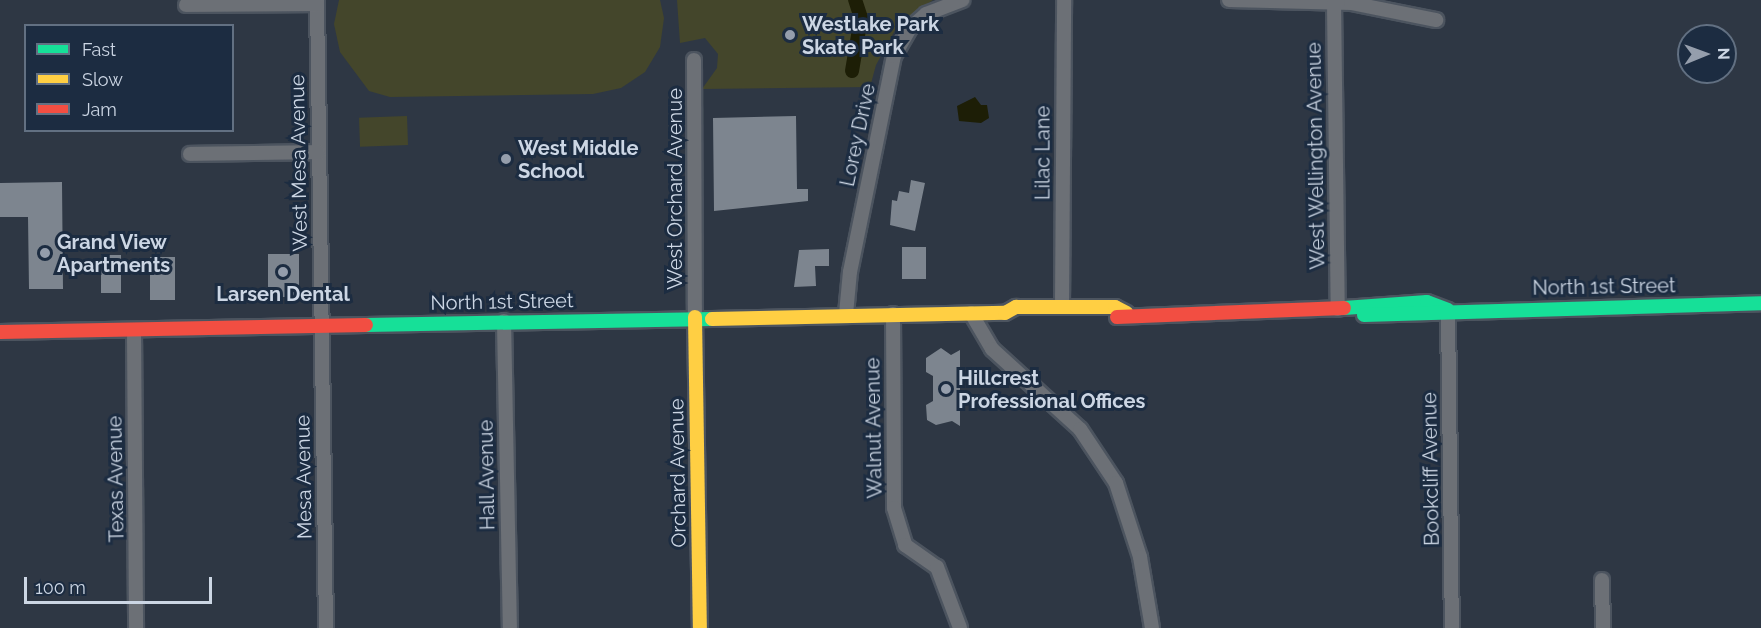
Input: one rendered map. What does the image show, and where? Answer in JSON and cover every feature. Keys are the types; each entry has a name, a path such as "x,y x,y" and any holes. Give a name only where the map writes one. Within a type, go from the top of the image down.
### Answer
{"main road":[{"name":"North 1st Street","path":"1005,313 1015,319 1115,318 1127,313 1338,309 1368,316 1427,316 1448,310 1761,303"},
{"name":"North 1st Street","path":"0,332 846,314 1005,313 1016,307 1062,306 1115,307 1127,313"},
{"name":"Orchard Avenue","path":"695,317 700,628"}],"street":[{"name":"Lorey Drive","path":"846,314 850,272 894,56 910,28 926,14 963,0"},
{"name":"Lilac Lane","path":"1062,306 1064,0"},
{"path":"1229,0 1334,2 1436,20"},
{"path":"186,5 317,2"},
{"name":"West Mesa Avenue","path":"317,2 321,325"},
{"name":"West Wellington Avenue","path":"1334,2 1338,309"},
{"name":"West Orchard Avenue","path":"694,60 695,317"},
{"path":"189,154 318,152"},
{"name":"Bookcliff Avenue","path":"1448,310 1452,628"},
{"path":"971,313 992,349 1080,429 1116,483 1140,557 1152,628"},
{"name":"Walnut Avenue","path":"893,314 894,508 905,545 937,567 960,628"},
{"name":"Hall Avenue","path":"504,321 510,628"},
{"name":"Mesa Avenue","path":"321,325 326,628"},
{"name":"Texas Avenue","path":"134,330 136,628"},
{"path":"1602,580 1603,628"}],"shaded area":[{"path":"339,0 660,0 664,18 660,47 645,72 621,88 593,94 390,97 369,91 340,52 334,24"},
{"path":"677,0 933,0 899,23 876,65 870,87 702,89 717,68 718,54 705,38 680,43"},
{"path":"975,97 981,105 987,105 989,118 981,123 959,121 957,106"},
{"path":"407,116 408,145 360,147 359,118"}],"building":[{"path":"796,116 797,189 808,189 808,201 714,211 713,118"},
{"path":"911,180 925,183 915,231 890,225 892,200 897,201 899,191 909,193"},
{"name":"Grand View Apartments","path":"62,182 63,289 29,289 28,217 0,217 0,183"},
{"path":"902,247 926,247 926,279 902,279"},
{"path":"829,249 829,266 815,266 816,286 794,287 799,250"},
{"name":"Larsen Dental","path":"268,254 299,254 299,297 268,297"},
{"path":"101,255 121,255 121,293 101,293"},
{"path":"150,257 175,257 175,300 150,300"},
{"name":"Hillcrest Professional Offices","path":"941,348 951,355 960,350 960,426 952,421 936,425 927,420 926,405 933,401 933,376 926,372 926,358"}],"waterway":[{"path":"852,71 861,18 855,0"}],"traffic: fast":[{"path":"1344,308 1427,302 1448,310"},
{"path":"1364,315 1761,303"},
{"path":"366,325 712,319"}],"traffic: slow":[{"path":"712,319 1005,313 1016,307 1115,307 1127,313"},
{"path":"695,317 700,628"}],"traffic: jam":[{"path":"1117,317 1344,308"},
{"path":"0,332 366,325"}],"place":[{"name":"Westlake Park Skate Park","path":"790,35"},
{"name":"West Middle School","path":"506,159"},
{"name":"Grand View Apartments","path":"45,253"},
{"name":"Larsen Dental","path":"283,272"},
{"name":"Hillcrest Professional Offices","path":"946,389"}]}
